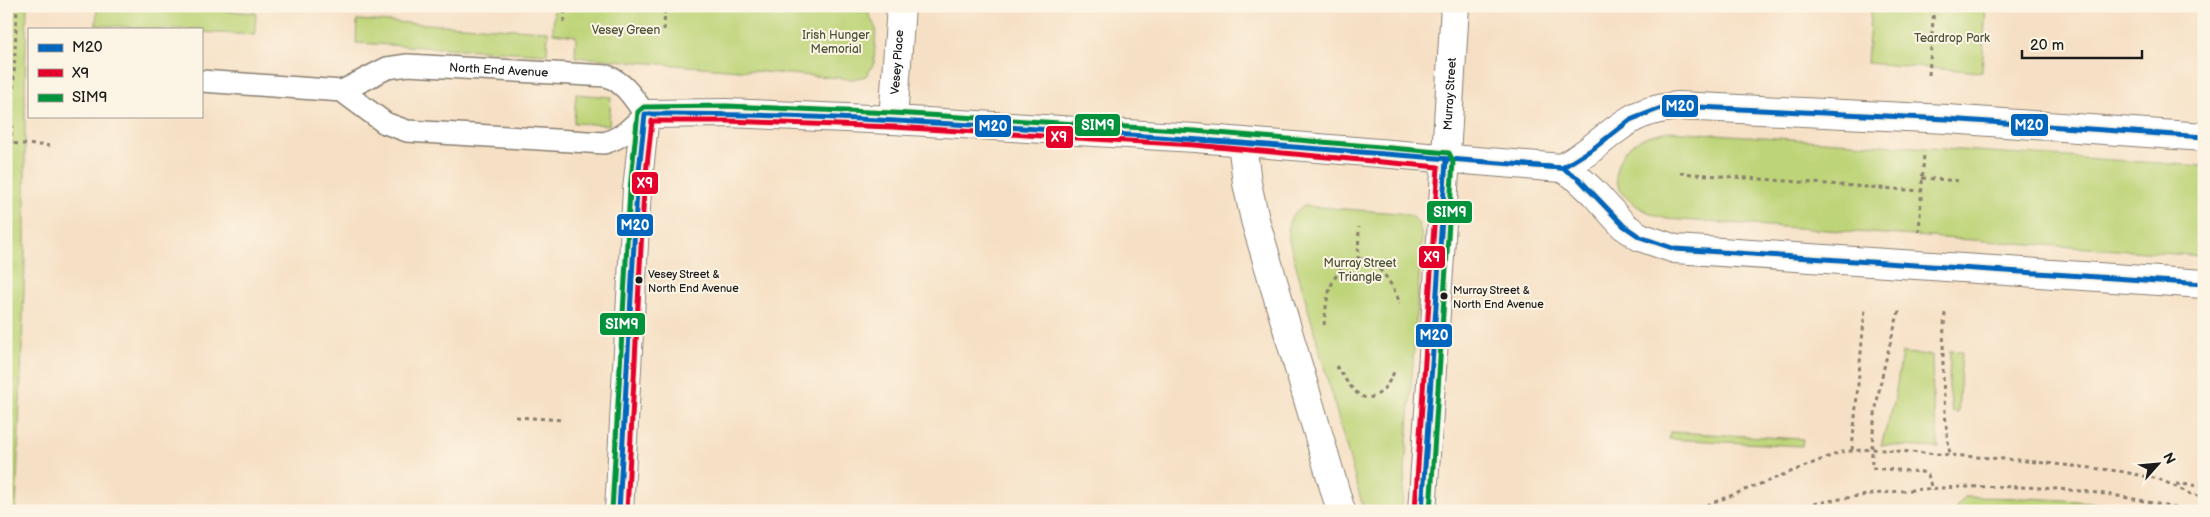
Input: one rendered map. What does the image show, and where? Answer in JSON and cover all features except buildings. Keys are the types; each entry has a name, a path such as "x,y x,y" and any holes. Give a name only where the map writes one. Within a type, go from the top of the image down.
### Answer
{"street":[{"name":"Vesey Place","path":"893,120 900,6"},
{"name":"Murray Street","path":"1422,511 1455,6"},
{"path":"1562,168 1587,154 1630,120 1661,108 1678,106 1947,119 2204,137"},
{"path":"619,511 636,198 644,114 736,113 893,120 1242,142 1562,168 1578,178 1624,226 1640,237 1675,249 2204,284"},
{"path":"1242,142 1247,183 1255,220 1341,511"}],"lane":[{"name":"North End Avenue","path":"342,91 387,68 408,65 607,76 616,80 629,92 644,114"},
{"path":"202,81 342,91 385,122 407,131 604,143 614,141 628,131 644,114"}],"path":[{"path":"11,144 17,6"},
{"path":"564,22 565,6"},
{"path":"664,30 665,6"},
{"path":"1928,75 1934,6"},
{"path":"6,144 53,146"},
{"path":"1919,237 1924,146"},
{"path":"1680,173 1921,191"},
{"path":"1922,178 1960,181"},
{"path":"1358,260 1359,227"},
{"path":"1323,332 1327,303 1333,281 1344,266 1358,260 1378,266 1393,287 1400,305"},
{"path":"1852,450 1865,308"},
{"path":"1899,311 1878,400 1871,449 1872,468 1928,474 1932,490"},
{"path":"1945,313 1942,380 1950,455"},
{"path":"1335,365 1360,396 1365,397 1372,397 1384,389 1397,365"},
{"path":"516,418 564,420"},
{"path":"1692,511 1852,450 1871,449 2119,471 2172,484 2204,486"},
{"path":"2172,484 2191,494 2204,497"},
{"path":"1783,511 1863,496 1932,490 2025,488 2069,490 2141,500 2187,511"}],"green space":[{"path":"6,6 27,6 25,262 16,511 6,511"},
{"path":"97,6 154,6 256,13 255,35 202,32 202,28 141,28 96,25"},
{"name":"Irish Hunger Memorial","path":"554,6 865,6 876,29 874,63 866,76 852,79 575,57 576,36 553,33"},
{"name":"Teardrop Park","path":"1871,6 1986,6 1982,72 1867,63"},
{"path":"357,20 548,31 547,54 356,43"},
{"path":"576,94 611,97 609,125 574,123"},
{"path":"1669,131 2204,166 2204,256 1667,219 1644,210 1629,200 1619,188 1616,172 1621,157 1632,144 1654,134"},
{"name":"Murray Street Triangle","path":"1304,206 1398,213 1413,218 1420,227 1422,239 1402,511 1364,511 1289,240 1288,229 1290,220 1295,212"},
{"path":"1950,351 1962,352 1958,413 1952,412 1949,387"},
{"path":"1902,353 1932,355 1933,403 1939,448 1881,445 1894,402"},
{"path":"1670,432 1803,439 1802,446 1669,439"},
{"path":"1965,497 2078,501 2145,511 1956,511 1956,507"}],"transit line":[{"name":"SIM9","path":"612,511 630,190 638,112 644,107 726,106 893,113 1195,131 1449,153 1453,161 1430,511"},
{"name":"M20","path":"1523,165 1562,168 1594,148 1630,120 1661,108 1678,106 1947,119 2204,137"},
{"name":"M20","path":"619,511 637,190 645,114 780,116 1005,127 1562,168 1578,178 1624,226 1640,237 1675,249 2204,284"},
{"name":"X9","path":"627,511 644,191 652,121 726,121 893,127 1194,145 1438,167 1415,510"},
{"name":"M20","path":"1422,511 1446,160"}],"place":[{"name":"Vesey Street & North End Avenue","path":"639,280"},
{"name":"Murray Street & North End Avenue","path":"1444,296"}],"park label":[{"name":"Vesey Green","path":"626,30"}]}
